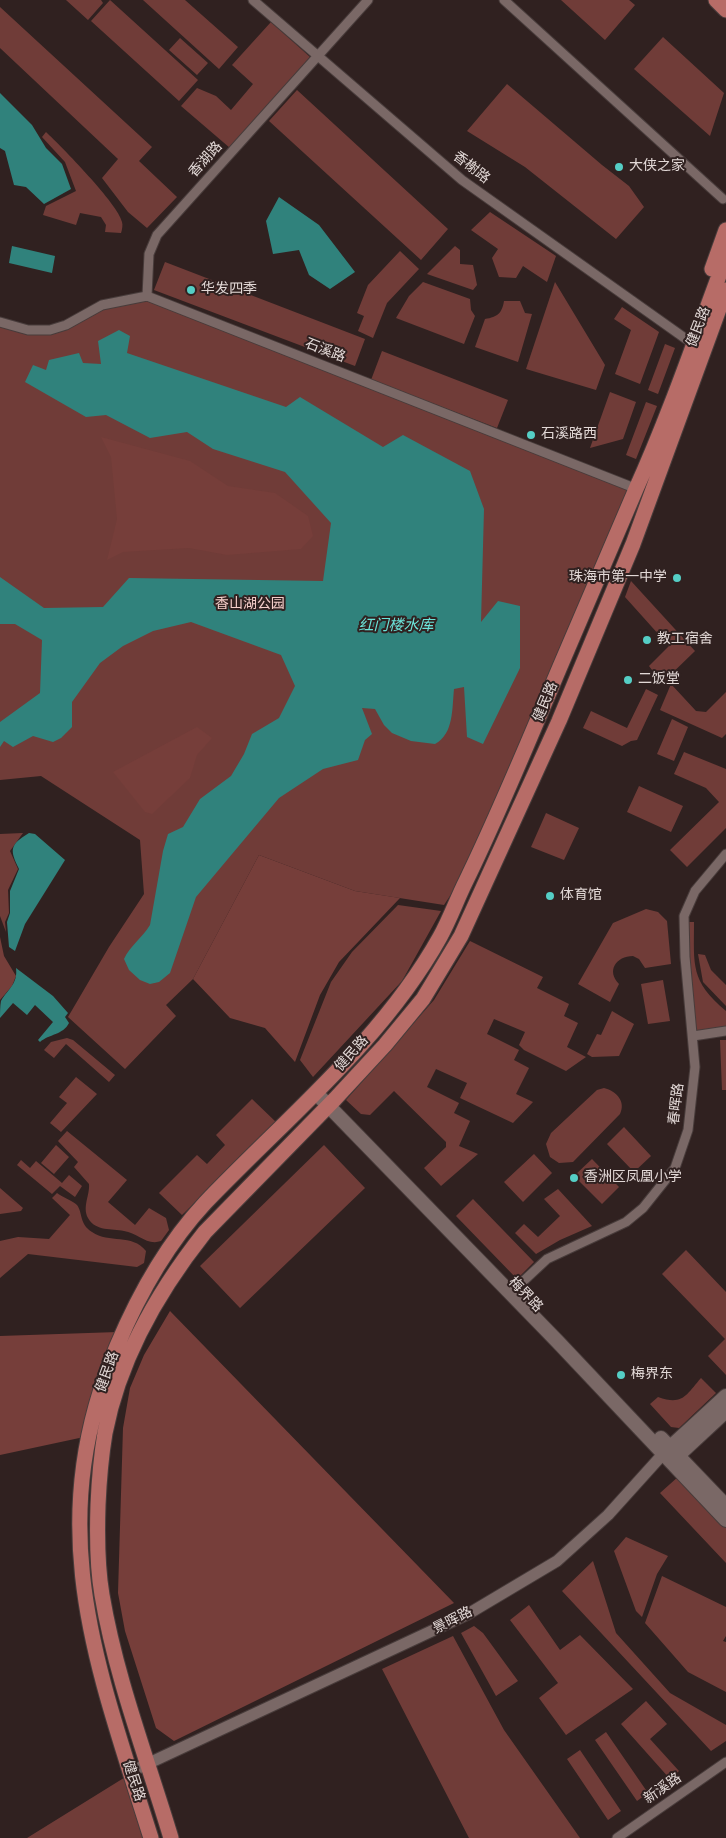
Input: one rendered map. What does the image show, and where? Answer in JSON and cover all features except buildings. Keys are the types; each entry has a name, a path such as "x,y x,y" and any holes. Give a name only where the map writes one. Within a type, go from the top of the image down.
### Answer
{"main road":[{"path":"716,0 726,10"},
{"path":"686,377 686,339 726,230"},
{"name":"健民路","path":"171,1838 124,1690 101,1593 98,1555 99,1489 105,1433 128,1360 143,1328 188,1252 204,1232 332,1103 423,999 464,928 559,721 633,544 726,257"},
{"name":"健民路","path":"151,1838 116,1733 84,1600 78,1532 80,1479 89,1428 109,1367 128,1322 172,1246 201,1208 319,1089 403,996 441,934 501,809 637,488 726,290"},
{"path":"686,377 726,301"},
{"path":"319,1089 558,1342 670,1455 726,1520"},
{"name":"梅界路","path":"332,1103 517,1287 670,1455 726,1506"},
{"name":"景晖路","path":"670,1455 726,1396"},
{"path":"670,1455 726,1411"}],"street":[{"name":"香榭路","path":"253,0 462,180 686,339"},
{"name":"香湖路","path":"147,296 149,254 157,235 368,0"},
{"path":"504,0 723,199"},
{"path":"0,322 28,330 50,330 66,324 102,305 147,296"},
{"name":"石溪路","path":"147,296 637,488"},
{"name":"春晖路","path":"517,1287 547,1259 626,1222 643,1208 670,1175 683,1150 688,1130 695,1067 685,956 684,916 695,891 726,854"},
{"path":"693,1036 726,1031"},
{"name":"景晖路","path":"130,1772 468,1614 557,1561 670,1455"},
{"name":"新溪路","path":"617,1838 726,1762"}],"green space":[{"path":"66,0 101,0 103,3 88,20"},
{"path":"110,0 198,80 179,101 91,21"},
{"path":"143,0 185,0 238,47 219,69"},
{"path":"561,0 629,0 635,5 605,40"},
{"path":"0,7 152,147 139,161 177,197 147,228 128,212 102,178 118,159 0,48"},
{"path":"271,22 310,57 230,148 181,106 197,88 216,96 231,110 253,84 232,65"},
{"path":"663,37 724,93 710,136 634,69"},
{"path":"180,38 208,63 197,75 169,50"},
{"path":"507,84 629,186 644,207 616,239 525,167 467,131"},
{"path":"297,90 448,229 421,260 269,121"},
{"path":"46,132 111,203 122,222 121,233 105,232 106,225 101,217 80,213 76,225 43,215 46,206 76,191 65,162 42,137"},
{"path":"490,212 556,256 547,282 523,266 516,278 499,277 492,258 498,249 471,230"},
{"path":"455,246 460,250 460,264 473,265 477,285 473,290 427,274"},
{"path":"400,251 419,269 387,303 373,338 358,331 364,316 357,313 368,285"},
{"path":"165,262 365,339 355,366 154,290"},
{"path":"423,282 470,299 471,310 475,316 464,344 396,318 409,296"},
{"path":"555,282 605,365 596,390 526,369"},
{"name":"香山湖公园","path":"147,296 637,489 486,841 444,905 355,891 259,855 193,979 166,1005 176,1016 125,1069 68,1017 109,947 144,894 140,840 41,776 0,780 0,322 42,331 94,308"},
{"path":"504,301 520,301 525,313 532,314 518,362 475,347 485,319 499,314"},
{"path":"622,307 659,332 640,384 615,374 631,330 614,319"},
{"path":"665,344 675,348 658,394 648,390"},
{"path":"382,351 508,400 497,428 371,380"},
{"path":"610,392 636,402 623,439 590,448"},
{"path":"646,402 657,406 636,459 626,455"},
{"path":"631,581 695,651 662,683 649,666 669,646 625,597"},
{"path":"671,684 696,711 706,712 726,692 726,734 722,738 660,710"},
{"path":"646,689 658,695 637,740 622,746 583,728 591,711 627,728"},
{"path":"672,719 688,727 674,761 657,754"},
{"path":"684,752 726,769 726,828 687,867 670,850 719,802 706,788 674,774"},
{"path":"639,786 683,806 671,832 627,812"},
{"path":"546,813 579,828 564,860 531,847"},
{"path":"23,833 10,851 18,869 8,890 9,913 5,922 6,932 0,916 0,834"},
{"path":"398,905 441,911 402,981 313,1077 300,1060 331,982 352,952"},
{"path":"646,909 658,912 667,921 671,964 645,968 639,959 633,956 618,961 613,969 613,974 619,984 610,1002 578,984 613,923"},
{"path":"687,922 694,922 696,971 706,990 726,1011 726,1027 696,1032"},
{"path":"470,941 543,977 537,988 569,1004 564,1016 578,1023 567,1047 586,1057 566,1071 524,1050 519,1045 525,1032 494,1019 487,1034 519,1050 514,1060 529,1068 516,1094 533,1102 513,1123 460,1098 467,1083 436,1069 427,1087 459,1103 454,1113 470,1121 459,1146 478,1154 441,1186 424,1168 446,1147 446,1142 394,1091 370,1115 361,1114 346,1100 434,1000"},
{"path":"698,954 705,955 711,970 726,985 726,1006 703,982"},
{"path":"663,980 670,1021 648,1024 641,984"},
{"path":"612,1011 634,1024 619,1056 592,1057 587,1054 597,1034 601,1035"},
{"path":"67,1038 73,1040 115,1075 109,1082 66,1044 54,1058 44,1050 51,1042"},
{"path":"720,1040 726,1040 726,1090 722,1090"},
{"path":"76,1077 97,1094 61,1132 50,1123 67,1103 59,1097"},
{"path":"604,1088 616,1094 621,1101 622,1110 620,1114 573,1162 559,1163 550,1157 546,1144 551,1133 597,1090"},
{"path":"252,1099 277,1123 182,1215 159,1193 197,1155 207,1164 225,1145 216,1135"},
{"path":"624,1127 651,1156 634,1172 607,1144"},
{"path":"67,1131 127,1180 108,1202 135,1225 149,1208 166,1218 169,1230 161,1241 147,1241 129,1232 104,1229 95,1226 91,1222 86,1214 89,1184 74,1167 78,1162 58,1141"},
{"path":"56,1145 69,1157 54,1174 41,1163"},
{"path":"324,1145 365,1188 240,1308 200,1266"},
{"path":"534,1154 552,1173 523,1202 504,1182"},
{"path":"592,1159 619,1187 602,1204 574,1176"},
{"path":"21,1160 30,1168 36,1161 62,1183 69,1175 82,1186 75,1197 60,1186 52,1194 17,1165"},
{"path":"0,1188 23,1208 21,1211 0,1214"},
{"path":"558,1189 592,1226 560,1240 536,1254 515,1233 524,1224 538,1237 560,1216 544,1199"},
{"path":"57,1193 77,1205 85,1226 92,1232 106,1238 134,1242 140,1246 146,1251 144,1263 137,1267 28,1254 0,1278 0,1241 18,1237 49,1239 70,1215 52,1198"},
{"path":"473,1199 534,1262 517,1279 456,1216"},
{"path":"686,1250 726,1292 726,1375 708,1356 725,1339 662,1274"},
{"path":"701,1378 716,1393 679,1428 671,1427 650,1404 658,1397 673,1400 683,1397"},
{"path":"679,1476 726,1526 726,1563 660,1493"},
{"path":"626,1537 668,1556 657,1574 642,1617 636,1611 614,1551"},
{"path":"593,1561 616,1633 670,1693 726,1725 726,1741 711,1751 562,1591"},
{"path":"662,1576 726,1607 726,1636 723,1641 726,1642 726,1692 688,1672 645,1623"},
{"path":"529,1605 560,1650 580,1635 633,1689 566,1735 539,1698 558,1683 510,1620"},
{"path":"474,1626 483,1633 518,1681 496,1696 461,1633"},
{"path":"453,1636 504,1730 580,1838 469,1838 382,1669"},
{"path":"646,1701 667,1724 650,1739 679,1771 670,1779 621,1724"},
{"path":"606,1732 648,1793 637,1801 595,1740"},
{"path":"580,1750 621,1811 608,1820 567,1759"},
{"path":"127,1776 146,1838 27,1838"}],"shaded area":[{"path":"101,437 190,461 228,486 275,493 308,516 313,536 301,549 227,555 189,548 123,552 107,560 117,519 111,457"},
{"path":"197,727 212,738 197,755 190,778 152,814 145,812 113,772"},
{"path":"259,855 355,891 400,898 339,962 320,995 295,1062 265,1028 230,1018 193,979"},
{"path":"0,937 4,956 16,976 12,986 0,1000"},
{"path":"170,1311 454,1603 174,1741 156,1728 125,1631 118,1593 123,1428 130,1388 144,1355"},
{"path":"118,1332 84,1437 0,1455 0,1336"}],"water":[{"path":"0,93 32,125 46,148 62,164 71,189 44,204 26,187 14,185 5,151 0,148"},
{"path":"279,197 319,225 355,272 330,289 309,275 299,250 273,254 266,221"},
{"path":"12,246 55,256 52,273 9,263"},
{"name":"红门楼水库","path":"119,330 130,336 127,353 286,407 300,397 383,447 403,435 470,471 484,509 481,622 498,601 520,606 520,668 483,744 467,737 464,687 454,689 449,727 446,734 435,744 411,741 392,733 384,725 375,709 362,708 372,734 365,740 358,760 323,769 279,798 196,897 170,973 159,982 150,984 140,980 129,970 124,959 150,925 163,851 168,834 183,827 200,799 231,776 244,754 252,734 279,718 295,686 281,655 191,622 153,631 123,646 100,663 72,702 72,727 61,738 53,742 33,736 13,747 4,741 0,747 0,722 40,693 42,640 15,624 0,624 0,577 44,608 103,607 129,578 323,581 331,523 285,472 213,449 187,432 150,438 106,415 86,417 25,382 33,365 46,370 49,360 79,353 83,363 101,364 98,341"},
{"path":"29,833 35,834 65,860 25,924 15,951 9,947 7,922 10,913 10,891 19,869 14,857 13,848 18,841"},
{"path":"16,968 53,996 68,1013 65,1017 69,1023 63,1030 40,1042 38,1040 53,1022 35,1005 27,1015 13,1003 0,1018 1,1001 14,982"}],"place":[{"name":"大侠之家","path":"619,167"},
{"name":"华发四季","path":"191,290"},
{"name":"石溪路西","path":"531,435"},
{"name":"珠海市第一中学","path":"677,578"},
{"name":"教工宿舍","path":"647,640"},
{"name":"二饭堂","path":"628,680"},
{"name":"体育馆","path":"550,896"},
{"name":"香洲区凤凰小学","path":"574,1178"},
{"name":"梅界东","path":"621,1375"}]}
